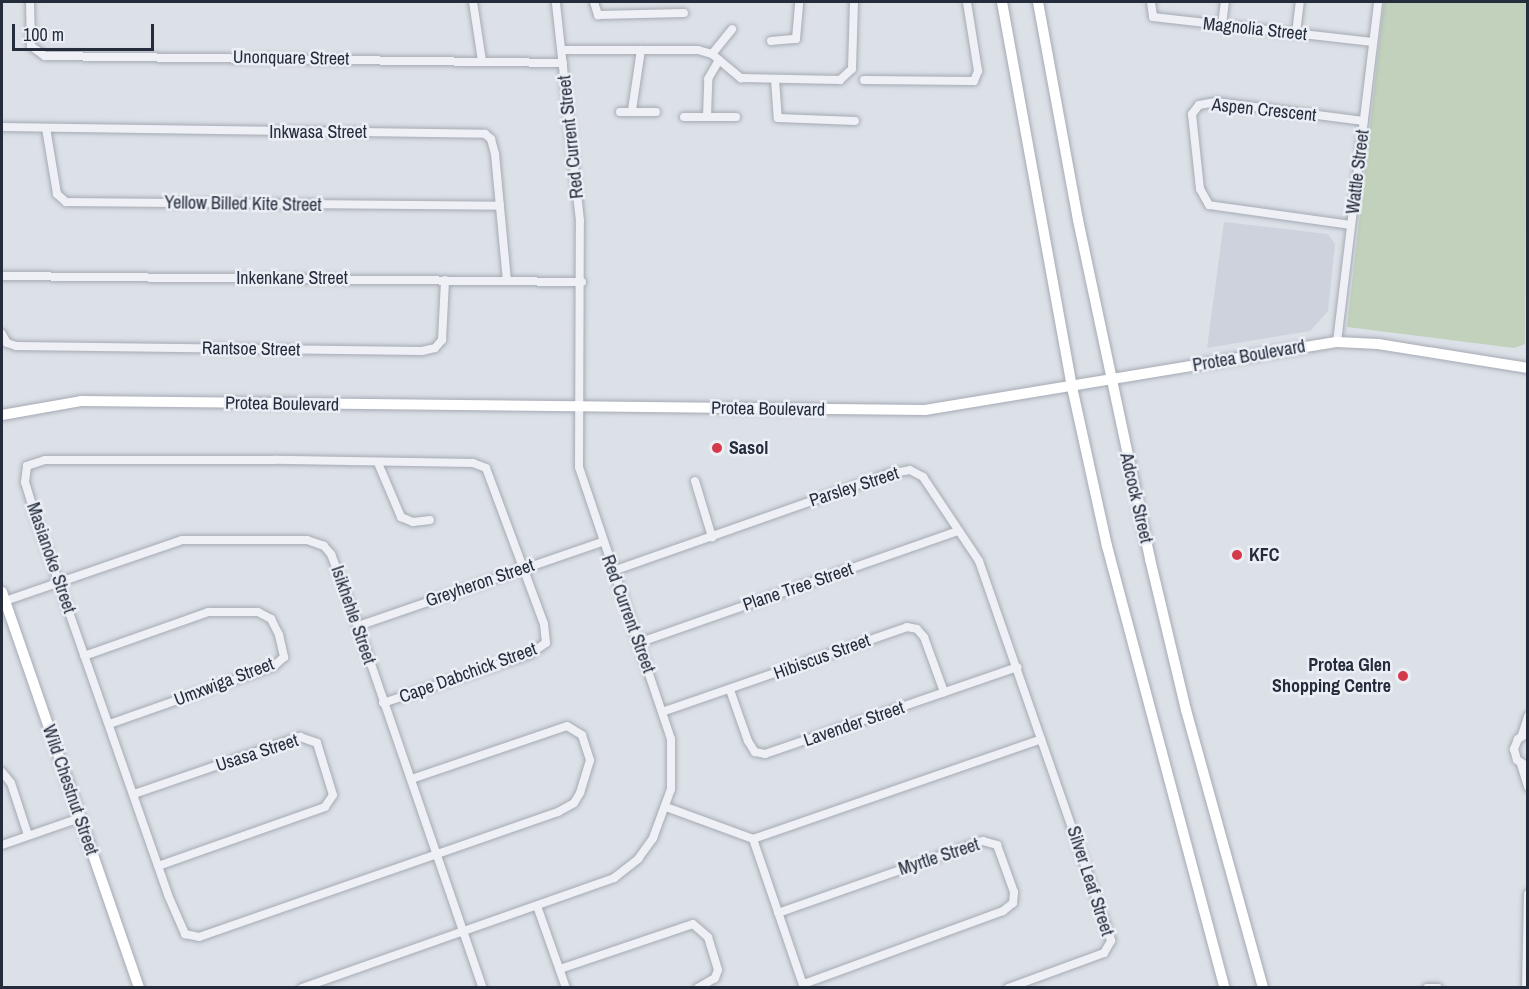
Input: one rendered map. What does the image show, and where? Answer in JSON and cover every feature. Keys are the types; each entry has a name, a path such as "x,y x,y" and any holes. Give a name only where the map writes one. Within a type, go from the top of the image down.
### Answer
{"main road":[{"path":"1002,2 1072,387 1107,546 1225,987"},
{"name":"Adcock Street","path":"1038,2 1110,381 1181,688 1263,987"},
{"name":"Protea Boulevard","path":"2,415 81,401 925,410 1337,342 1378,344 1527,368"},
{"name":"Wild Chestnut Street","path":"3,596 139,987"}],"street":[{"name":"Unonquare Street","path":"30,2 31,46 45,56 563,63"},
{"path":"473,2 482,61"},
{"name":"Red Current Street","path":"302,987 537,906 626,870 652,838 666,807 673,751 639,642 602,542 579,467 582,282 580,221 556,2"},
{"path":"594,2 595,13 603,16 684,13"},
{"path":"771,41 796,39 799,2"},
{"path":"562,50 698,50 716,57 741,78 846,78 853,66 855,2"},
{"path":"864,80 974,81 978,71 967,2"},
{"name":"Magnolia Street","path":"1152,2 1153,17 1373,42"},
{"path":"1222,25 1225,2"},
{"path":"1296,33 1300,2"},
{"name":"Wattle Street","path":"1337,342 1378,2"},
{"path":"707,117 708,79 716,57 732,29"},
{"path":"632,110 641,50"},
{"path":"775,79 778,118 855,121"},
{"name":"Aspen Crescent","path":"1351,225 1209,205 1200,189 1191,120 1199,105 1216,102 1364,121"},
{"path":"620,112 632,110 656,112"},
{"path":"684,117 736,117"},
{"name":"Inkwasa Street","path":"2,128 485,134 493,144 507,280"},
{"name":"Yellow Billed Kite Street","path":"46,128 57,194 66,202 500,206"},
{"name":"Inkenkane Street","path":"2,276 582,282"},
{"name":"Rantsoe Street","path":"2,334 7,343 16,346 422,351 435,348 441,340 445,280"},
{"name":"Masianoke Street","path":"435,853 194,938 179,925 27,488 26,469 34,462 473,463 486,468 523,568"},
{"path":"378,463 401,517 413,522 430,520"},
{"name":"Parsley Street","path":"613,572 903,469 923,477 979,561 1042,742"},
{"path":"695,481 712,537"},
{"name":"Plane Tree Street","path":"639,642 958,531"},
{"name":"Isikhehle Street","path":"3,596 59,582 182,540 307,540 324,546 331,554 358,626 383,704 483,987"},
{"name":"Greyheron Street","path":"358,626 602,542"},
{"name":"Cape Dabchick Street","path":"383,704 543,647 547,638 544,624 523,568"},
{"name":"Umxwiga Street","path":"84,656 208,612 258,612 271,619 279,635 284,657 274,666 109,724"},
{"name":"Hibiscus Street","path":"662,712 912,627 924,636 944,692"},
{"name":"Lavender Street","path":"730,690 748,741 755,752 765,754 1017,667"},
{"path":"1527,716 1525,734 1514,749 1524,766 1527,787"},
{"path":"411,779 562,727 578,729 589,754 589,775 568,807 435,853"},
{"name":"Usasa Street","path":"134,794 300,737 316,743 333,795 326,807 158,866"},
{"path":"666,807 753,839 1042,742"},
{"name":"Silver Leaf Street","path":"1008,987 1104,953 1111,941 1042,742"},
{"path":"2,771 11,783 28,836"},
{"path":"2,844 80,818"},
{"path":"753,839 803,986"},
{"name":"Myrtle Street","path":"778,913 983,841 997,845 1014,891 1013,903 1003,911 803,986"},
{"path":"1526,987 1527,894"},
{"path":"537,906 566,987"},
{"path":"560,969 693,924 708,937 718,970 715,978 698,987"},
{"path":"1427,987 1438,987"}],"shaded area":[{"path":"1224,222 1328,234 1335,244 1328,311 1310,331 1207,348"}],"green space":[{"path":"1384,2 1527,2 1525,344 1514,348 1347,327"}],"place":[{"name":"Sasol","path":"717,448"},
{"name":"KFC","path":"1237,555"},
{"name":"Protea Glen Shopping Centre","path":"1403,676"}]}
